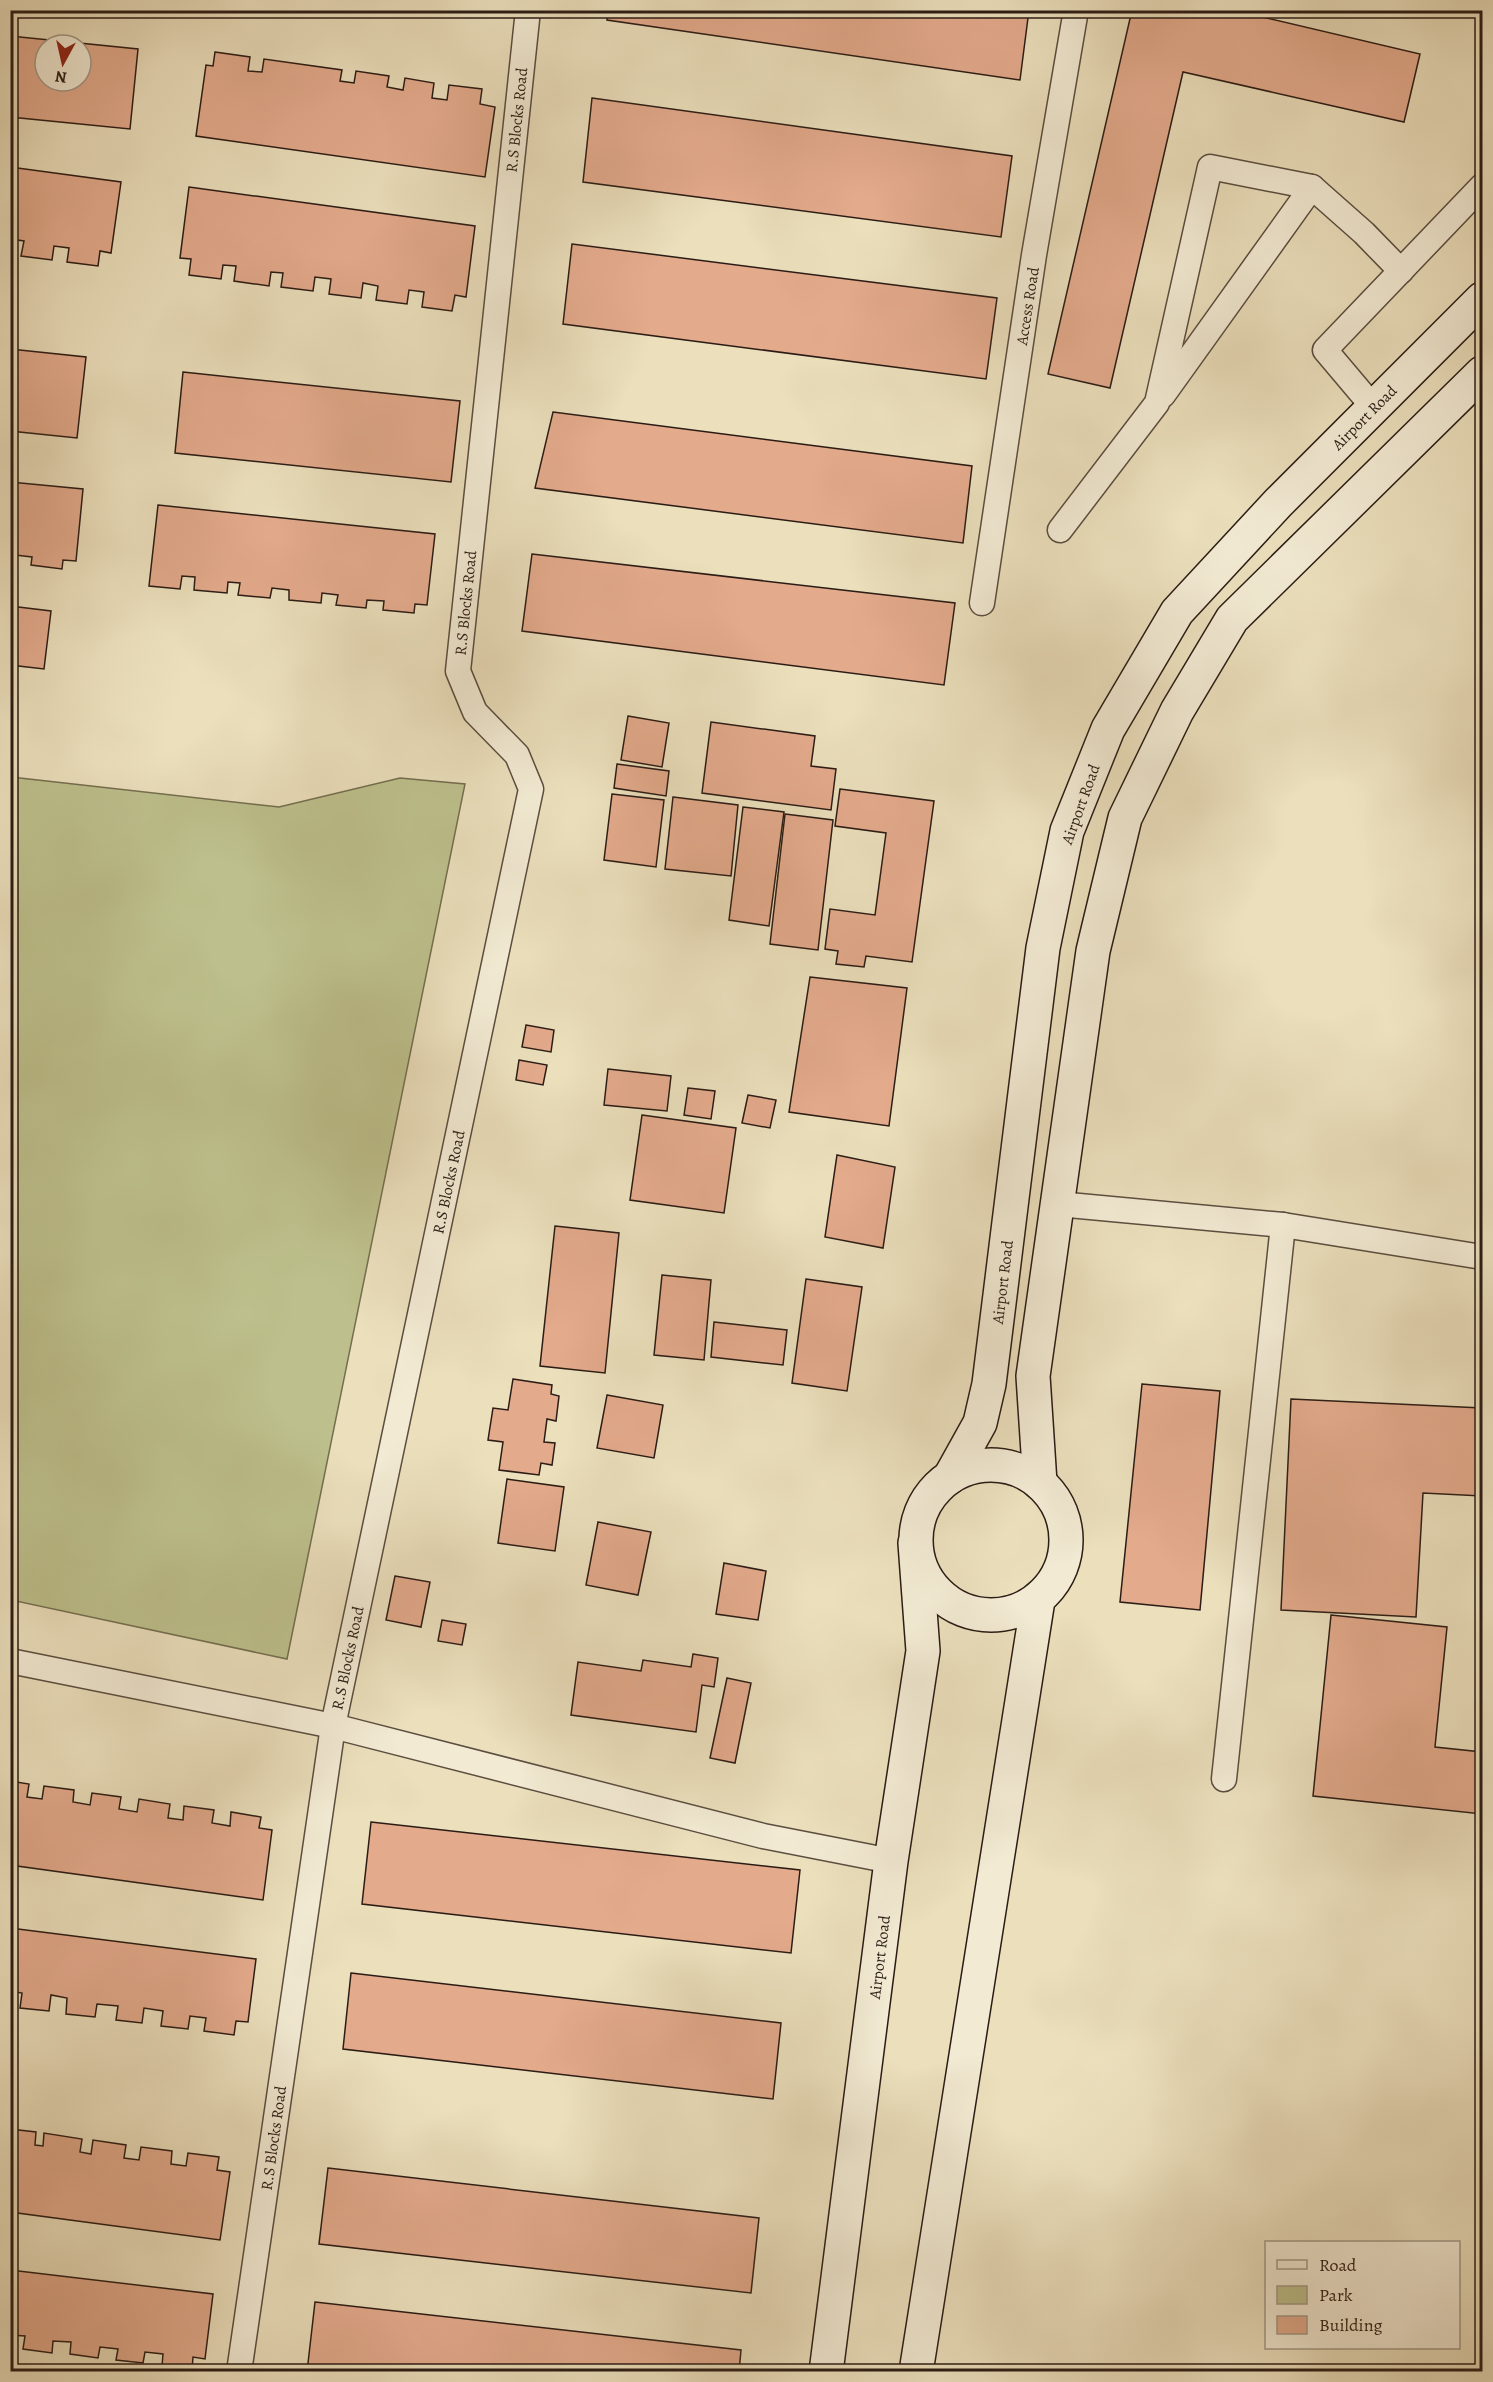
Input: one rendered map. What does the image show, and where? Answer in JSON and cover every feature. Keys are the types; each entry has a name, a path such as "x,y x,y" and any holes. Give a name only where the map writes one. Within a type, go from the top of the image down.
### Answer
{"main road":[{"name":"Airport Road","path":"951,1477 980,1423 989,1384 1043,948 1067,831 1108,729 1177,612 1278,503 1482,299"},
{"path":"1040,1483 1033,1377 1093,951 1125,818 1177,711 1232,619 1482,373"},
{"path":"987,1466 1006,1467 1024,1473 1040,1483 1057,1504 1066,1529 1065,1556 1055,1581 1038,1600 1008,1614 974,1614 945,1600 923,1575 915,1543 919,1517 931,1494 951,1477 987,1466"},
{"name":"Airport Road","path":"826,2372 891,1861 923,1651 915,1543"},
{"path":"916,2372 1038,1600"}],"lane":[{"name":"R.S Blocks Road","path":"239,2372 333,1726 531,789 517,755 475,712 458,671 528,10"},
{"name":"Access Road","path":"982,603 1034,255 1076,10"},
{"path":"1157,402 1210,168 1312,187 1364,233 1401,271"},
{"path":"1374,408 1325,350 1482,186"},
{"path":"1060,530 1157,402 1312,187"},
{"path":"1058,1204 1283,1226 1482,1257"},
{"path":"1224,1779 1283,1226"},
{"path":"10,1661 333,1726 763,1836 891,1861"}],"green space":[{"path":"11,777 279,807 400,778 465,784 287,1659 11,1600"}],"building":[{"path":"608,10 1029,10 1020,80 607,20"},
{"path":"1132,10 1233,10 1420,54 1404,122 1183,72 1110,388 1048,374"},
{"path":"10,36 33,38 33,93 93,93 93,44 138,49 130,129 10,117"},
{"path":"215,52 250,57 248,71 262,72 264,59 342,70 340,81 354,83 356,71 389,76 387,87 403,90 405,78 434,83 432,98 447,100 449,85 482,89 480,104 495,107 485,177 196,136 206,65 213,66"},
{"path":"592,98 1012,156 1001,237 583,182"},
{"path":"10,167 121,182 111,253 100,251 98,266 67,262 69,248 54,246 52,260 21,256 24,241 10,239"},
{"path":"189,187 475,226 466,297 455,295 452,311 422,307 424,292 409,290 407,304 376,300 378,286 363,283 361,298 329,294 331,279 315,277 313,291 281,287 283,273 271,272 269,286 234,281 236,266 223,265 221,279 189,275 191,259 180,258"},
{"path":"572,244 997,298 986,379 563,324"},
{"path":"10,349 86,357 77,438 10,431"},
{"path":"183,372 460,401 451,482 175,453"},
{"path":"553,412 972,466 963,543 535,488"},
{"path":"10,482 83,489 76,561 63,560 62,569 31,565 32,557 15,555 14,563 10,563"},
{"path":"158,505 435,534 427,605 415,604 414,613 383,610 384,601 367,600 366,608 336,605 338,595 322,593 321,603 289,600 289,590 272,588 270,598 238,595 240,583 228,582 227,593 194,590 195,577 182,576 180,589 149,586"},
{"path":"532,554 955,603 944,685 522,631"},
{"path":"10,606 51,611 44,669 10,665"},
{"path":"628,716 669,723 662,767 621,760"},
{"path":"711,722 815,736 811,766 836,769 831,810 702,793"},
{"path":"617,764 669,771 666,796 614,788"},
{"path":"840,789 934,801 912,962 866,956 864,967 836,964 838,951 825,949 830,909 875,915 886,833 835,826"},
{"path":"612,794 664,800 656,867 604,860"},
{"path":"673,797 738,805 731,876 665,869"},
{"path":"743,807 784,812 769,926 729,920"},
{"path":"785,814 833,820 818,950 770,944"},
{"path":"810,977 907,988 889,1126 789,1112"},
{"path":"526,1025 554,1030 551,1052 522,1047"},
{"path":"519,1060 547,1065 543,1085 516,1080"},
{"path":"608,1069 671,1076 667,1111 604,1105"},
{"path":"688,1088 715,1091 711,1119 684,1115"},
{"path":"748,1095 776,1100 770,1128 742,1123"},
{"path":"642,1115 736,1128 724,1213 630,1200"},
{"path":"837,1155 895,1167 883,1248 825,1237"},
{"path":"555,1226 619,1233 605,1373 540,1366"},
{"path":"662,1275 711,1280 704,1360 654,1355"},
{"path":"806,1279 862,1287 847,1391 792,1383"},
{"path":"714,1322 787,1330 783,1365 711,1357"},
{"path":"513,1379 552,1385 551,1394 559,1396 556,1421 547,1419 544,1442 555,1443 552,1465 541,1463 539,1475 499,1470 503,1442 488,1440 493,1408 508,1410"},
{"path":"1142,1384 1220,1391 1200,1610 1120,1602"},
{"path":"607,1395 663,1405 654,1458 597,1448"},
{"path":"1291,1399 1482,1408 1482,1496 1423,1493 1416,1617 1281,1610"},
{"path":"507,1479 564,1487 555,1551 498,1543"},
{"path":"598,1522 651,1532 638,1595 586,1585"},
{"path":"724,1563 766,1571 758,1620 716,1614"},
{"path":"395,1576 430,1582 421,1627 386,1620"},
{"path":"1331,1615 1447,1627 1435,1747 1482,1752 1482,1814 1313,1796"},
{"path":"442,1620 466,1624 462,1645 438,1641"},
{"path":"693,1654 718,1658 714,1687 702,1685 696,1732 571,1715 578,1662 641,1671 643,1660 691,1667"},
{"path":"727,1678 751,1683 735,1763 710,1758"},
{"path":"10,1781 29,1784 27,1797 42,1799 44,1786 74,1790 73,1802 90,1805 92,1793 121,1797 119,1809 137,1812 139,1799 170,1804 168,1818 183,1820 184,1806 214,1810 212,1823 230,1826 231,1812 261,1817 259,1828 272,1830 263,1900 10,1865"},
{"path":"371,1822 800,1870 791,1953 362,1904"},
{"path":"10,1928 256,1959 248,2022 236,2021 234,2035 204,2031 206,2018 190,2016 188,2029 161,2026 163,2011 144,2008 142,2023 116,2020 118,2006 97,2004 95,2017 66,2014 67,1998 51,1995 49,2011 20,2008 22,1993 10,1991"},
{"path":"351,1973 781,2023 773,2099 343,2049"},
{"path":"10,2129 36,2132 35,2145 43,2146 44,2133 82,2139 80,2152 91,2154 93,2140 126,2145 124,2158 139,2160 141,2147 172,2151 171,2164 186,2166 188,2153 219,2157 217,2170 230,2172 220,2240 10,2212"},
{"path":"328,2168 759,2218 751,2293 319,2244"},
{"path":"10,2270 213,2294 205,2359 193,2357 192,2370 162,2366 163,2354 145,2352 143,2363 116,2360 118,2349 100,2347 98,2358 70,2354 71,2342 53,2341 52,2353 23,2349 25,2336 10,2335"},
{"path":"315,2302 741,2350 739,2372 307,2372"}]}
